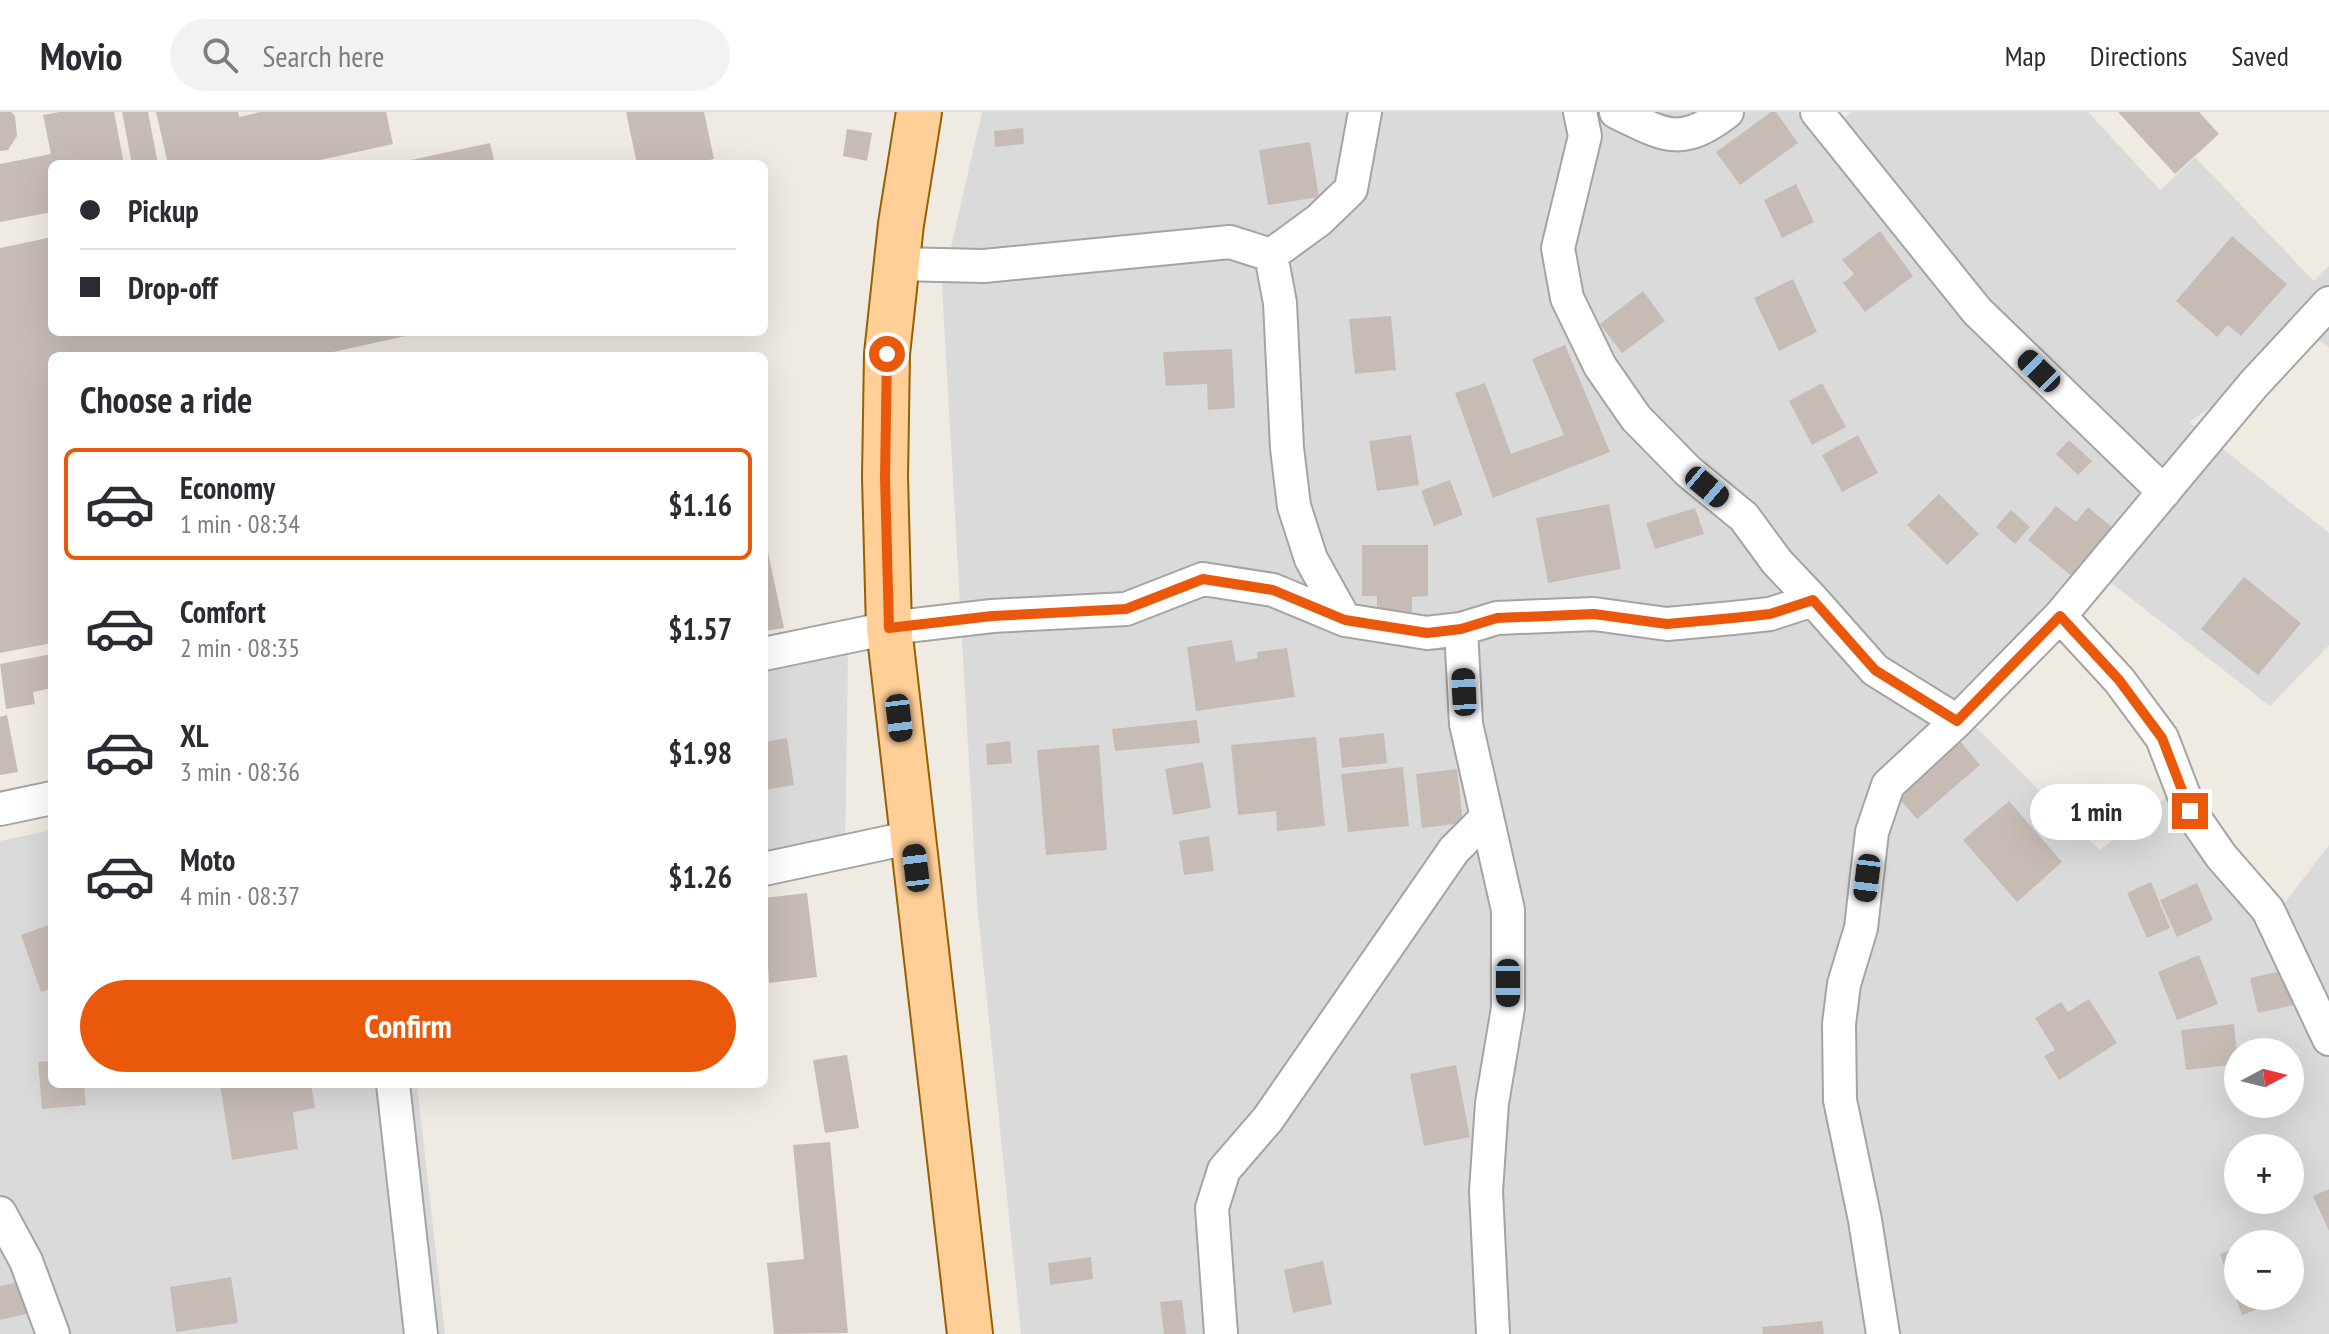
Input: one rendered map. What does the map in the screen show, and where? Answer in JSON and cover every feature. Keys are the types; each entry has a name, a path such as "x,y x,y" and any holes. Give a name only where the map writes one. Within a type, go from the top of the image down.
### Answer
{"main road":[{"path":"919,112 896,264 887,354 885,477 889,628 970,1334"}],"street":[{"path":"1271,255 1319,220 1351,189 1365,112"},
{"path":"1580,112 1585,136 1558,248 1567,298 1600,366 1636,418 1689,472 1744,517 1777,562 1875,670 1957,721"},
{"path":"1616,112 1668,136 1705,129 1727,112"},
{"path":"1817,112 1977,311 2164,492"},
{"path":"896,264 984,266 1230,242 1271,255"},
{"path":"1271,255 1280,303 1287,448 1294,506 1311,559 1345,620"},
{"path":"1883,1334 1865,1220 1840,1100 1839,1024 1844,984 1861,928 1872,832 1888,785 1957,721 2060,616 2253,385 2329,303"},
{"path":"768,653 889,628 992,616 1126,609 1203,579 1273,590 1345,620 1427,633 1461,629 1497,618 1594,614 1667,624 1693,622 1770,614 1813,600"},
{"path":"2060,616 2119,680 2162,738 2190,811 2221,856 2268,910 2329,1039"},
{"path":"1461,629 1466,724 1508,910 1508,1008 1492,1103 1486,1191 1493,1334"},
{"path":"0,809 48,799"},
{"path":"1221,1334 1212,1208 1224,1170 1268,1119 1454,850 1485,819"},
{"path":"768,868 913,837"},
{"path":"393,1088 421,1334"},
{"path":"0,1213 26,1261 53,1334"}],"shaded area":[{"path":"982,112 1797,112 1818,138 1852,112 2088,112 2160,190 2195,157 2314,281 2329,266 2329,348 2316,338 2189,422 2329,533 2329,645 2270,706 2102,576 1953,705 2100,850 2170,794 2271,921 2329,845 2329,1334 1021,1334 977,903 942,286"},
{"path":"848,653 845,849 768,871 768,671"},
{"path":"48,831 48,1088 417,1088 445,1334 0,1334 0,841"}],"building":[{"path":"0,112 11,112 15,116 17,136 8,150 0,151"},
{"path":"114,112 123,160 48,160 48,213 0,222 0,164 51,154 43,115"},
{"path":"122,112 148,112 157,160 131,160"},
{"path":"156,112 238,112 239,117 261,112 386,112 393,144 320,160 167,160"},
{"path":"626,112 704,112 714,159 636,160"},
{"path":"1771,112 1776,112 1798,143 1740,185 1716,152"},
{"path":"2118,112 2199,112 2219,134 2175,174"},
{"path":"1023,128 1024,144 995,147 994,131"},
{"path":"847,129 872,133 867,161 843,156"},
{"path":"1310,142 1319,197 1268,205 1259,150"},
{"path":"490,143 494,160 411,160"},
{"path":"1796,184 1814,222 1782,238 1764,200"},
{"path":"1880,231 1913,276 1865,312 1843,283 1854,274 1842,260"},
{"path":"2232,236 2287,284 2241,336 2228,325 2217,337 2176,301"},
{"path":"48,238 48,336 405,336 333,352 48,352 48,644 0,653 0,248"},
{"path":"1793,279 1817,332 1779,351 1754,298"},
{"path":"1643,291 1665,321 1622,353 1600,324"},
{"path":"1391,316 1396,370 1355,374 1349,319"},
{"path":"1565,345 1610,452 1493,498 1455,393 1485,383 1511,454 1564,435 1532,359"},
{"path":"1232,349 1235,408 1208,410 1207,384 1166,386 1163,352"},
{"path":"1822,383 1846,427 1812,445 1789,401"},
{"path":"1411,435 1419,485 1377,491 1369,441"},
{"path":"1858,435 1878,473 1842,492 1822,455"},
{"path":"2069,440 2092,461 2078,475 2056,454"},
{"path":"1450,480 1463,515 1434,526 1421,491"},
{"path":"1939,494 1979,534 1947,565 1907,525"},
{"path":"1609,504 1621,569 1548,583 1536,518"},
{"path":"2056,506 2076,522 2088,507 2114,529 2074,578 2028,540"},
{"path":"1695,508 1704,534 1655,549 1646,523"},
{"path":"2011,510 2030,527 2015,544 1996,527"},
{"path":"1362,545 1428,545 1428,596 1412,597 1412,613 1377,613 1377,596 1362,596"},
{"path":"768,552 784,628 768,630"},
{"path":"2244,577 2301,623 2258,675 2201,629"},
{"path":"1232,640 1236,662 1258,658 1257,652 1287,648 1295,697 1196,711 1187,647"},
{"path":"48,655 48,689 33,692 35,704 6,709 0,664"},
{"path":"7,715 18,772 0,775 0,717"},
{"path":"1197,720 1200,743 1115,751 1112,729"},
{"path":"1384,733 1387,763 1342,768 1339,738"},
{"path":"1316,737 1325,826 1277,831 1276,811 1238,815 1231,745"},
{"path":"787,738 794,785 768,789 768,741"},
{"path":"1010,741 1012,763 987,765 986,744"},
{"path":"1961,742 1980,765 1917,819 1897,796"},
{"path":"1099,745 1107,850 1046,855 1037,750"},
{"path":"1203,762 1211,808 1173,815 1165,769"},
{"path":"1403,767 1409,826 1348,832 1341,774"},
{"path":"1457,769 1463,823 1422,828 1416,774"},
{"path":"2009,801 2062,862 2017,902 1963,840"},
{"path":"1209,836 1214,871 1184,875 1179,841"},
{"path":"2151,882 2170,928 2147,938 2127,893"},
{"path":"2197,883 2213,920 2177,937 2160,900"},
{"path":"807,893 817,977 769,983 768,898"},
{"path":"48,925 48,989 41,992 21,935"},
{"path":"2199,955 2218,1004 2177,1020 2158,972"},
{"path":"2292,969 2299,1004 2258,1013 2250,978"},
{"path":"2089,999 2117,1043 2059,1080 2044,1056 2055,1050 2035,1018 2061,1002 2068,1012"},
{"path":"2234,1024 2235,1038 2224,1038 2224,1066 2186,1070 2181,1030"},
{"path":"847,1055 859,1128 825,1133 813,1060"},
{"path":"48,1061 48,1088 84,1088 86,1105 42,1109 38,1062"},
{"path":"1456,1065 1470,1137 1424,1146 1410,1074"},
{"path":"221,1088 312,1088 315,1108 293,1112 298,1149 232,1160"},
{"path":"830,1142 848,1333 774,1334 767,1263 804,1259 793,1145"},
{"path":"2329,1189 2329,1231 2313,1196"},
{"path":"1091,1257 1093,1279 1050,1285 1048,1263"},
{"path":"1323,1261 1332,1304 1293,1313 1284,1270"},
{"path":"231,1277 238,1323 176,1332 170,1287"},
{"path":"24,1281 31,1313 0,1320 0,1286"},
{"path":"1182,1300 1186,1334 1164,1334 1160,1302"},
{"path":"1822,1321 1824,1334 1763,1334 1762,1327"}],"route":[{"path":"887,354 885,477 889,628 992,616 1126,609 1203,579 1273,590 1345,620 1427,633 1461,629 1497,618 1594,614 1667,624 1770,614 1813,600 1875,670 1957,721 2060,616 2119,680 2162,738 2190,811"}]}
